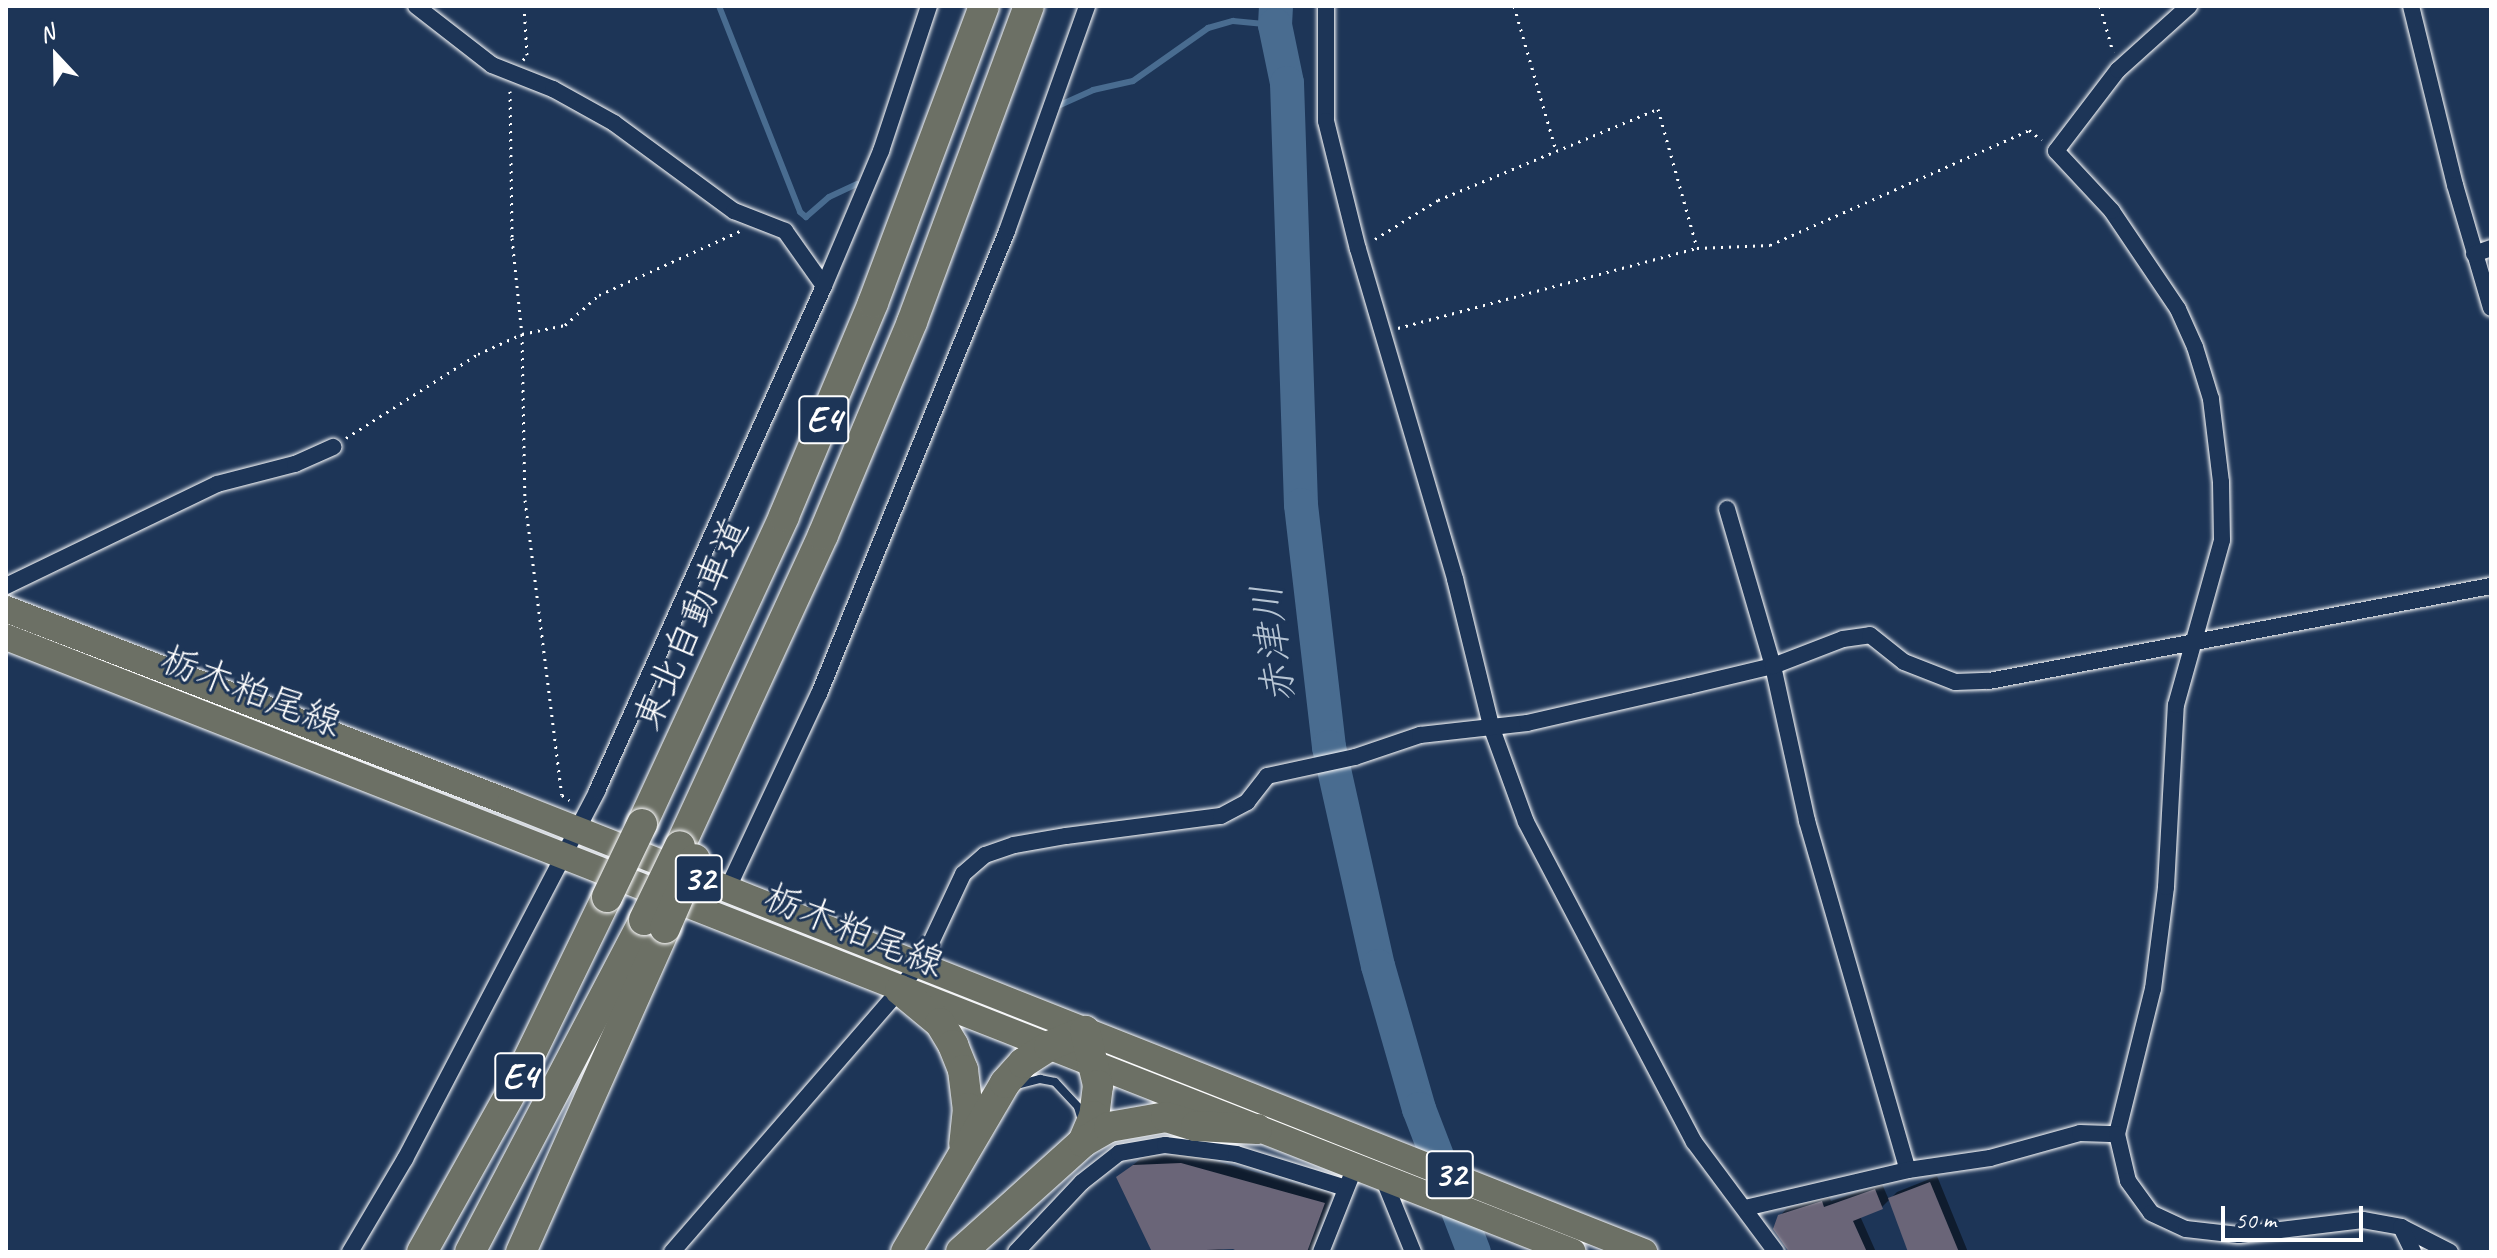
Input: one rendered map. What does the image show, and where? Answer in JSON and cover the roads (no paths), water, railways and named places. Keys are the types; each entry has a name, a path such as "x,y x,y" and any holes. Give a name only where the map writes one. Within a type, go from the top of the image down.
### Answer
{"highway":[{"name":"東北自動車道","path":"422,1252 518,1080 642,824 802,473 873,303 984,6"},
{"name":"E4","path":"470,1252 655,924 689,850 736,729 912,322 1029,6"},
{"path":"521,1252 655,924"},
{"path":"900,990 940,1023 963,1070 968,1108 963,1158"},
{"path":"906,1252 994,1102 1023,1063 1049,1046 1085,1031 1098,1085 1094,1116 1083,1142"},
{"path":"961,1252 1083,1142 1109,1127 1166,1117 1196,1126 1257,1129"}],"main road":[{"name":"栃木粕尾線","path":"6,609 580,821 727,890 1644,1252"},
{"name":"栃木粕尾線","path":"6,637 1257,1129 1350,1178 1394,1183"},
{"name":"32","path":"1394,1183 1573,1252"}],"street":[{"path":"416,6 492,65 553,89 614,123 734,211 785,231 824,286"},
{"path":"350,1252 405,1159 580,821 824,286 881,151 929,6"},
{"path":"727,890 831,665 1007,231 1087,6"},
{"path":"1326,6 1326,121 1358,249 1455,579 1491,726 1526,822 1694,1142 1776,1252"},
{"path":"2189,6 2118,70 2056,151 2112,211 2160,278 2195,347 2211,399 2221,482 2222,540 2176,705 2166,887 2153,989 2117,1134 2128,1181 2151,1213 2186,1229 2239,1235 2363,1220 2401,1227 2450,1252"},
{"path":"2411,6 2474,254 2491,308"},
{"path":"2474,254 2491,248"},
{"path":"6,586 217,484 295,464 333,447"},
{"path":"1727,509 1773,666 1807,821 1908,1170"},
{"path":"672,1252 900,990 927,951 963,874 985,855 1014,845 1066,836 1221,816 1247,802 1267,776 1355,757 1420,735 1527,723 1773,666 1843,639 1870,635 1904,662 1955,682 1989,681 2196,639 2491,586"},
{"path":"1745,1208 1908,1170 1990,1158 2080,1133 2117,1134"},
{"path":"1321,1252 1366,1140"},
{"path":"1016,1252 1082,1182 1119,1153 1165,1145 1236,1154 1350,1178"},
{"path":"1394,1183 1413,1252"},
{"path":"2401,1227 2413,1252"}],"lane":[{"path":"994,1102 1019,1083 1040,1079 1055,1082 1078,1107 1083,1142"}],"waterway":[{"path":"719,6 800,212 806,217 829,197 857,184"},
{"name":"赤津川","path":"1276,6 1275,25 1287,83 1301,505 1329,747 1378,966 1419,1109 1474,1252"},
{"path":"1060,105 1093,90 1133,81 1208,28 1233,21 1275,25"}]}
